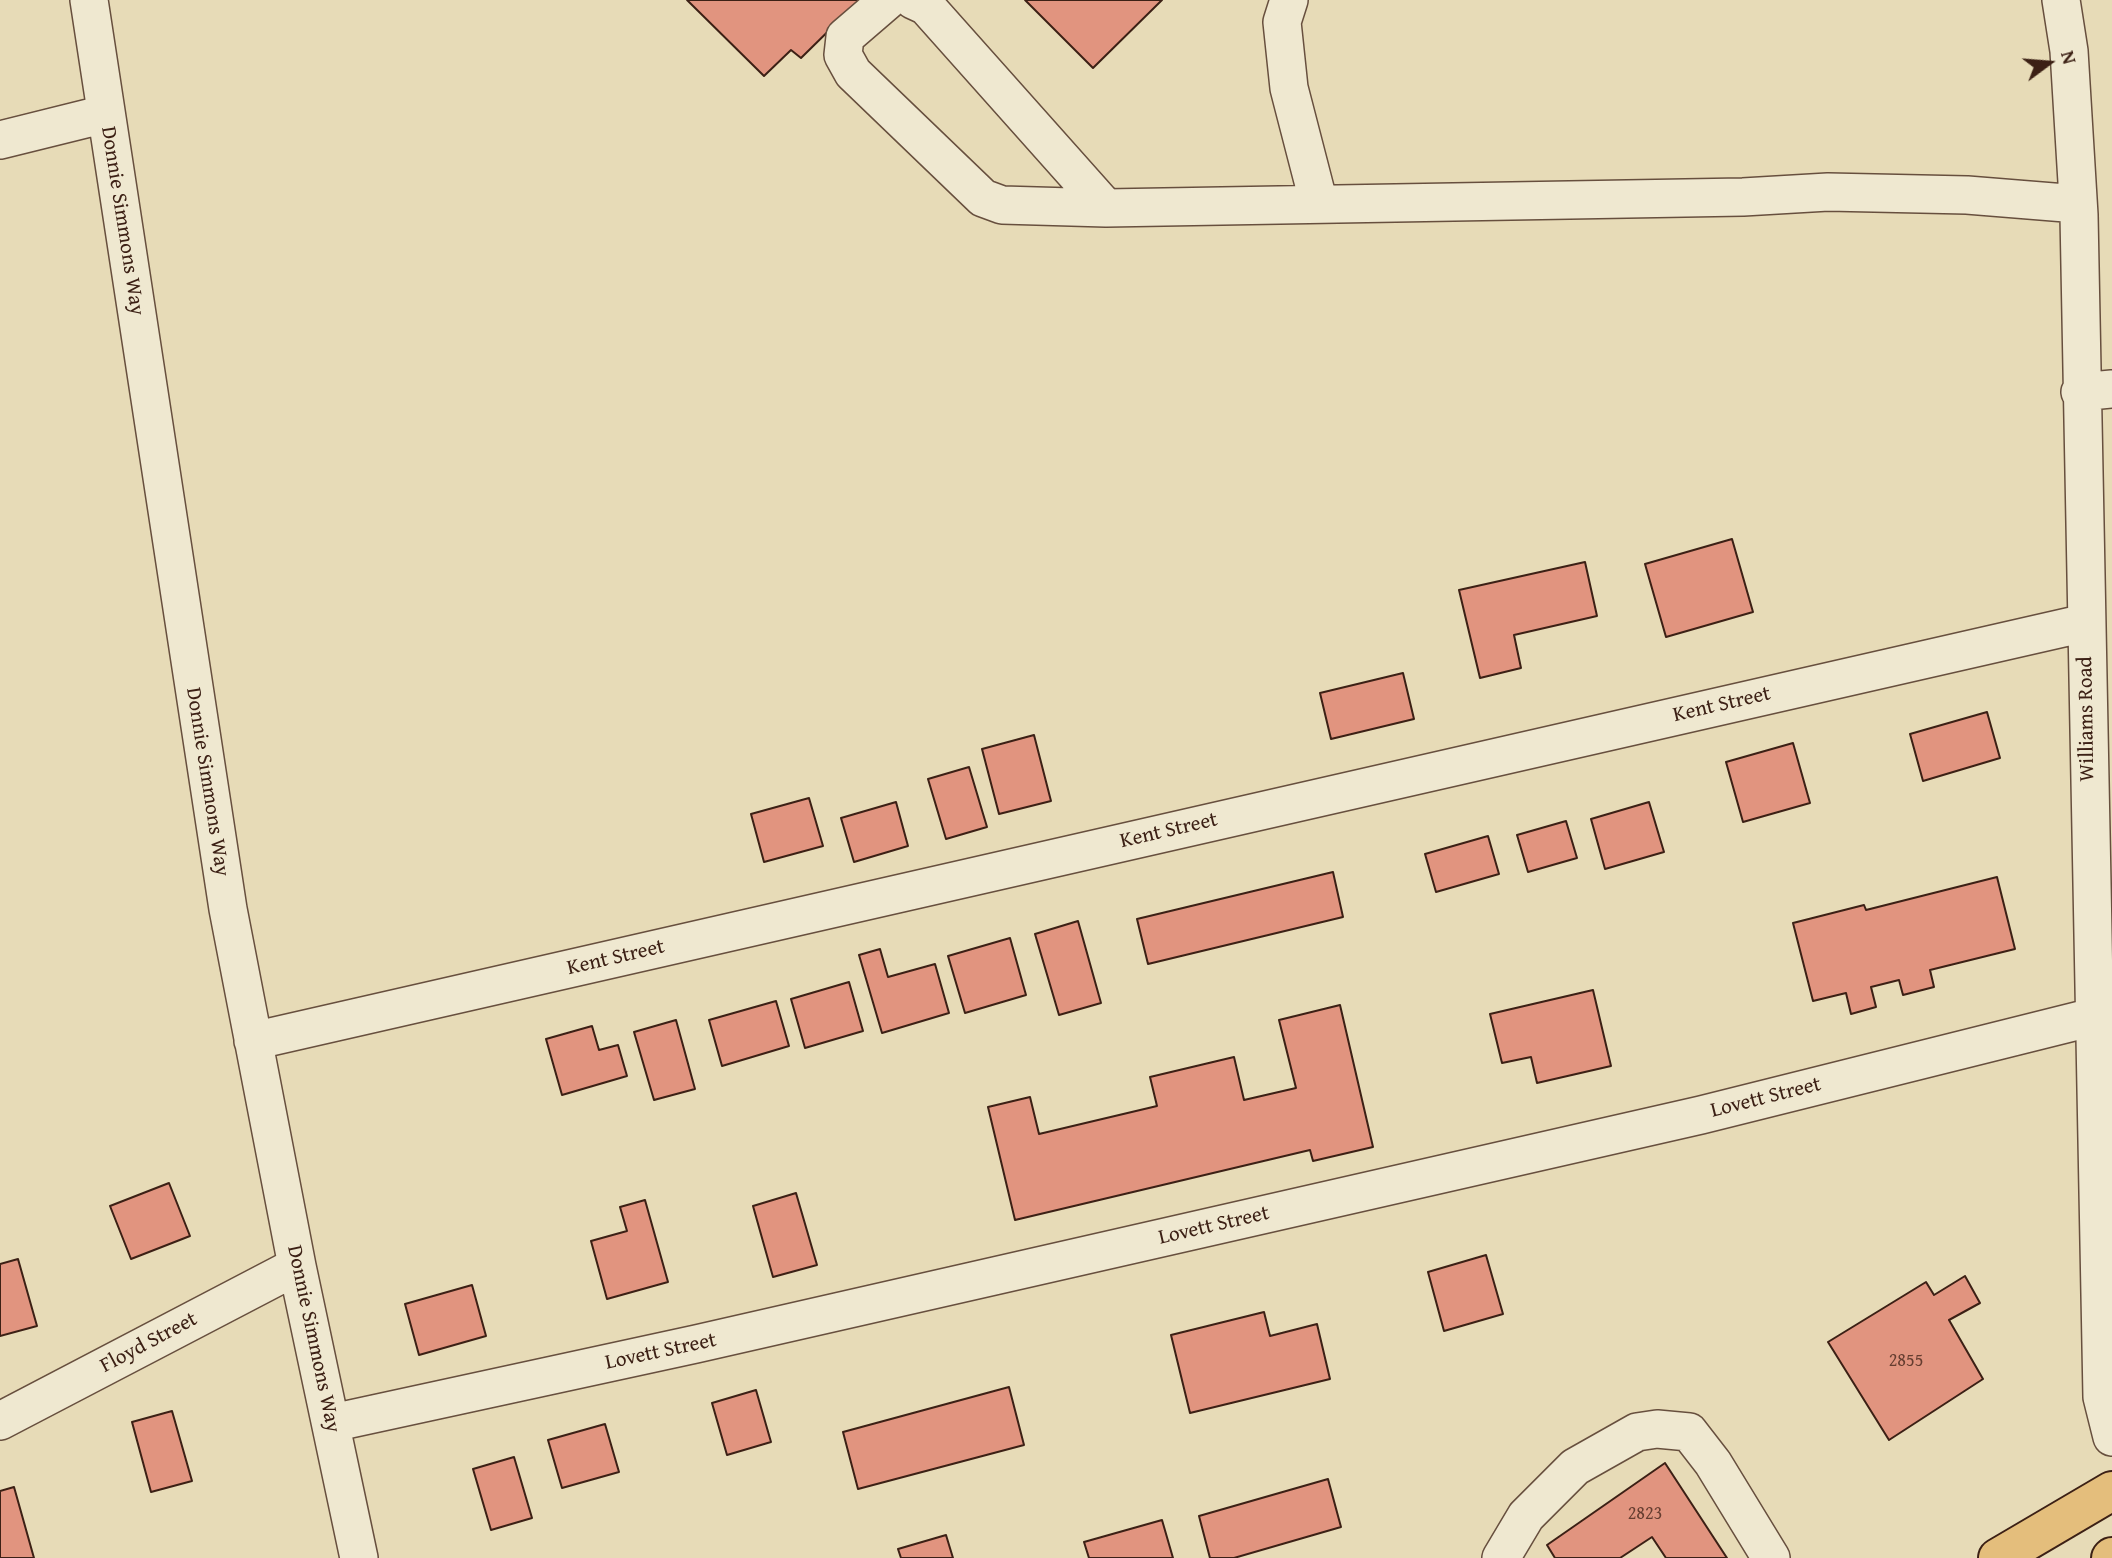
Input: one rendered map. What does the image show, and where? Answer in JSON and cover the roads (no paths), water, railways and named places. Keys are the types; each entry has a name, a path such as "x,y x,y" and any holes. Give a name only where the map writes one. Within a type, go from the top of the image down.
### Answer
{"main road":[{"path":"1998,1558 2112,1491"}],"street":[{"name":"Donnie Simmons Way","path":"89,0 209,796 297,1266 359,1558"},
{"path":"888,0 845,37 843,55 853,73 982,198 1002,205 1107,208 1743,197 1828,192 1967,195 2078,204"},
{"path":"913,0 926,6 1107,208"},
{"path":"1289,0 1282,22 1289,88 1319,204"},
{"name":"Williams Road","path":"2061,0 2069,51 2078,204 2096,391 2085,623 2102,931 2094,1017 2107,1361 2102,1397 2112,1437"},
{"path":"0,140 106,114"},
{"name":"Kent Street","path":"254,1041 2085,623"},
{"name":"Lovett Street","path":"331,1423 696,1344 1701,1115 2094,1017"},
{"name":"Floyd Street","path":"0,1421 297,1266"},
{"path":"1501,1558 1526,1516 1575,1467 1637,1432 1657,1429 1689,1432 1713,1463 1771,1558"}]}
